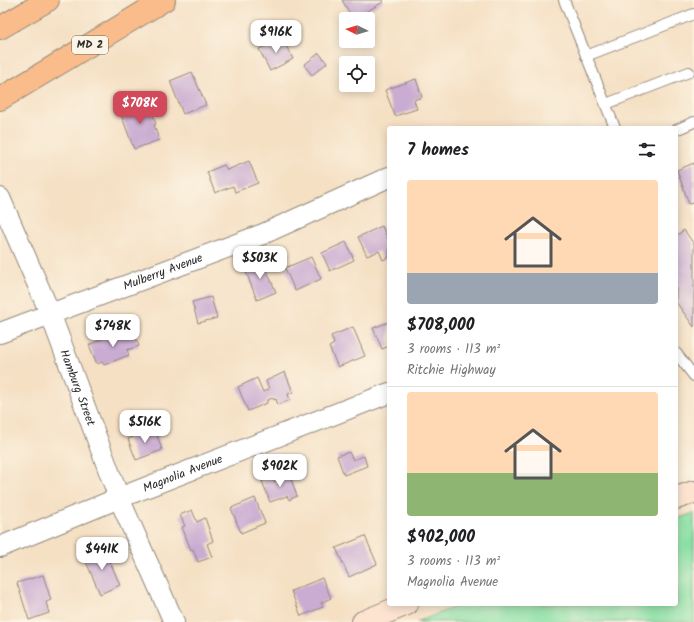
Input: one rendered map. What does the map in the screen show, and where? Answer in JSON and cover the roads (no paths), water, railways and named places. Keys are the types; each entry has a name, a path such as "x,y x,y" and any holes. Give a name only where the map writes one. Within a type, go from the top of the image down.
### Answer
{"highway":[{"path":"0,28 48,0"},
{"name":"MD 2","path":"5,92 164,0"}],"street":[{"name":"Mulberry Avenue","path":"0,332 263,234 387,178"},
{"name":"Hamburg Street","path":"0,198 50,313 119,498 174,622"},
{"name":"Magnolia Avenue","path":"0,547 119,498 387,394"},
{"path":"678,497 694,492"},
{"path":"363,622 402,606"}],"lane":[{"path":"564,0 614,126"},
{"path":"586,56 694,14"},
{"path":"606,104 689,72"},
{"path":"678,129 694,122"},
{"path":"678,356 694,376"}]}
